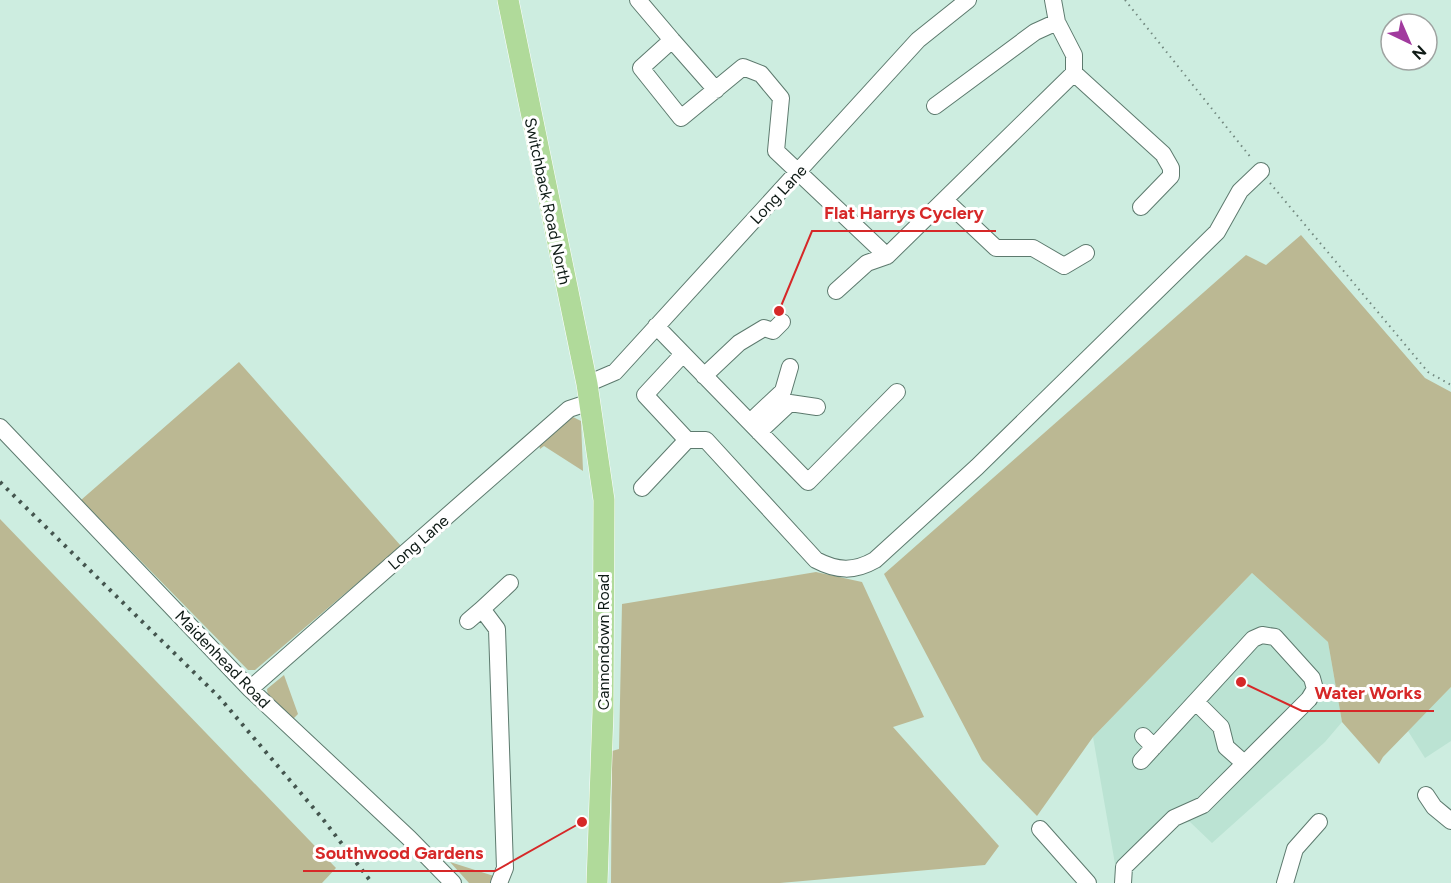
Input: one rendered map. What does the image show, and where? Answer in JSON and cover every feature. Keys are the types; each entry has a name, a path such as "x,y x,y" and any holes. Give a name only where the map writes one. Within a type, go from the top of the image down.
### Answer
{"main road":[{"name":"Switchback Road North","path":"508,0 588,393"},
{"name":"Cannondown Road","path":"588,393 604,500 603,712 597,883"}],"street":[{"path":"638,0 716,90"},
{"name":"Long Lane","path":"250,689 569,409 615,372 918,40 968,0"},
{"path":"836,291 867,263 887,256 1074,73 1074,55 1057,22 1053,0"},
{"path":"935,106 1035,32 1057,22"},
{"path":"672,40 641,68 681,118 743,67 761,74 774,86 781,98 782,110 776,151 887,256"},
{"path":"1074,73 1163,154 1171,168 1171,176 1141,207"},
{"path":"642,488 687,440 706,440 816,560 831,567 861,568 875,560 978,467 1129,320 1217,232 1240,190 1261,171"},
{"path":"945,200 996,248 1033,248 1064,266 1086,254"},
{"path":"704,376 738,343 764,328 773,331 782,322"},
{"path":"656,326 808,482 897,392"},
{"path":"683,354 645,395 687,440"},
{"path":"754,427 783,391 790,367"},
{"path":"754,427 790,403 818,407"},
{"name":"Maidenhead Road","path":"0,427 250,689 409,838 453,883"},
{"path":"468,621 510,583"},
{"path":"482,609 497,630 505,868 499,883"},
{"path":"1123,883 1124,867 1174,818 1203,805 1309,699 1315,689 1312,678 1275,637 1262,635 1253,639 1196,702 1149,742 1141,761"},
{"path":"1196,702 1221,727 1226,747 1244,763"},
{"path":"1427,794 1434,807 1451,821"},
{"path":"1285,883 1295,849 1319,822"},
{"path":"1040,829 1088,883"}],"path":[{"path":"1125,0 1261,171 1428,372 1451,386"}],"shaded area":[{"path":"1301,235 1425,378 1451,392 1451,687 1383,757 1379,764 1342,722 1328,642 1252,573 1093,737 1037,816 982,760 884,574 1246,255 1266,265"},
{"path":"239,362 401,546 255,670 248,670 81,500"},
{"path":"573,417 581,421 583,471 544,446 540,449 539,444"},
{"path":"0,519 336,868 322,883 0,883"},
{"path":"816,572 862,582 924,717 893,727 999,846 985,865 780,883 611,883 612,751 619,749 622,604"},
{"path":"1252,573 1328,642 1342,722 1325,742 1212,843 1190,822 1177,823 1115,864 1093,737"},
{"path":"284,675 298,714 291,721 268,697 267,689"},
{"path":"1451,687 1451,741 1425,758 1408,731"},
{"path":"450,862 497,877 494,883 469,883"}],"railway":[{"path":"0,482 219,697 322,818 372,883"}],"place":[{"name":"Flat Harrys Cyclery","path":"779,311"},
{"name":"Water Works","path":"1241,682"},
{"name":"Southwood Gardens","path":"582,822"}]}
